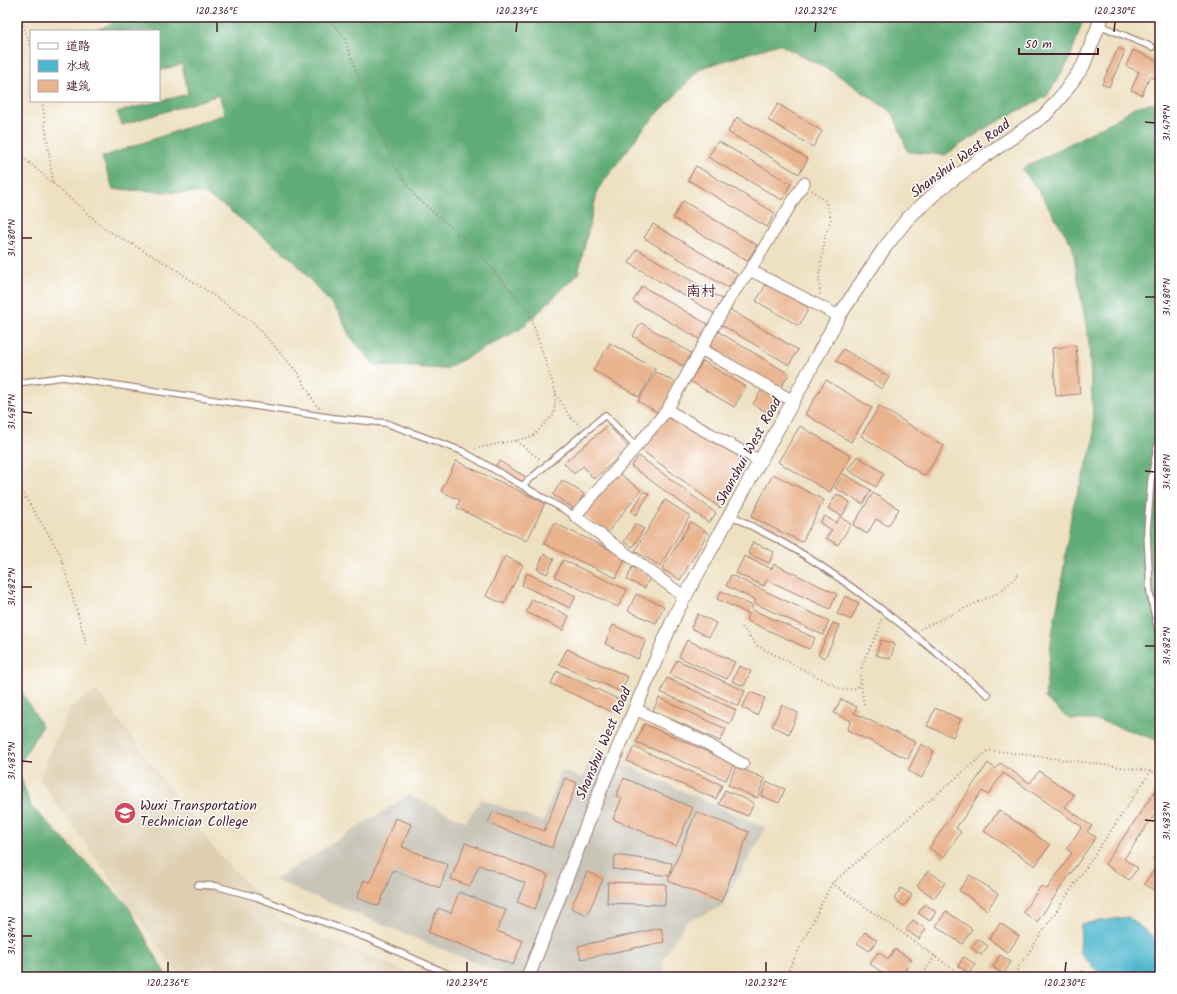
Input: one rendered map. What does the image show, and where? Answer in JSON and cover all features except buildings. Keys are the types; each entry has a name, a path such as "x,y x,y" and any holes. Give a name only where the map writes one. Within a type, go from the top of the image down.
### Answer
{"street":[{"name":"Shanshui West Road","path":"528,977 602,786 676,613 839,316 883,250 908,218 940,189 979,160 1045,116 1064,93 1083,66 1101,21"},
{"path":"685,597 575,516 636,448 667,410 731,296 750,270 804,183"},
{"path":"750,270 839,316"},
{"path":"701,349 793,401"},
{"path":"667,410 760,462"},
{"path":"635,709 704,742 743,764"}],"lane":[{"path":"1101,21 1152,47"},
{"path":"17,383 43,378 63,377 334,418 386,423 462,451 575,516"},
{"path":"522,485 605,415 636,448"},
{"path":"1160,442 1157,448 1151,480 1147,531 1150,594 1160,638"},
{"path":"731,515 801,553 882,610 988,695"},
{"path":"198,886 216,886 256,897 369,939 455,977"}],"path":[{"path":"23,17 30,44"},
{"path":"327,17 344,37 376,124 394,165 416,197 473,246 529,312 556,393 570,417 586,431"},
{"path":"42,102 54,184"},
{"path":"17,152 105,229 169,265 254,323 298,373 316,405 334,418"},
{"path":"804,183 826,202 831,219 825,237 819,276 821,307"},
{"path":"462,451 532,437 554,414 556,393"},
{"path":"516,441 547,464"},
{"path":"17,484 60,553 87,646"},
{"path":"912,633 1000,592 1019,574"},
{"path":"864,704 861,680 863,661 881,628 882,610"},
{"path":"742,627 756,645 843,690 857,688 861,680"},
{"path":"785,977 832,883 989,750 1151,771 1160,776"},
{"path":"1012,977 1151,771"},
{"path":"832,883 964,977"},
{"path":"921,977 935,956"}],"shaded area":[{"name":"Wuxi Transportation Technician College","path":"97,690 213,847 280,920 420,977 243,977 209,965 178,974 39,779 69,708"},
{"path":"594,751 766,828 720,908 686,922 662,961 666,977 510,977 274,880 409,795 466,822 481,799 543,822 561,770 582,778"}],"green space":[{"path":"125,17 1084,17 1069,61 1047,96 989,126 945,155 908,152 893,113 833,72 779,44 701,68 644,128 598,189 578,274 522,328 445,369 374,365 349,335 339,313 294,261 224,206 204,194 113,189 102,157 225,114 219,95 122,125 117,112 188,94 182,64 160,71 160,30 97,30"},
{"path":"1160,102 1160,741 1101,721 1069,719 1045,698 1052,634 1060,592 1072,510 1094,441 1089,343 1072,245 1038,190 1022,169 1115,120 1134,107"},
{"path":"17,684 42,726 17,768"},
{"path":"17,768 31,806 127,904 167,977 17,977"}],"water":[{"path":"1128,917 1160,942 1160,977 1103,977 1080,953 1081,924"}],"place":[{"name":"Wuxi Transportation Technician College","path":"125,813"}],"district":[{"name":"南村","path":"701,291"}]}
